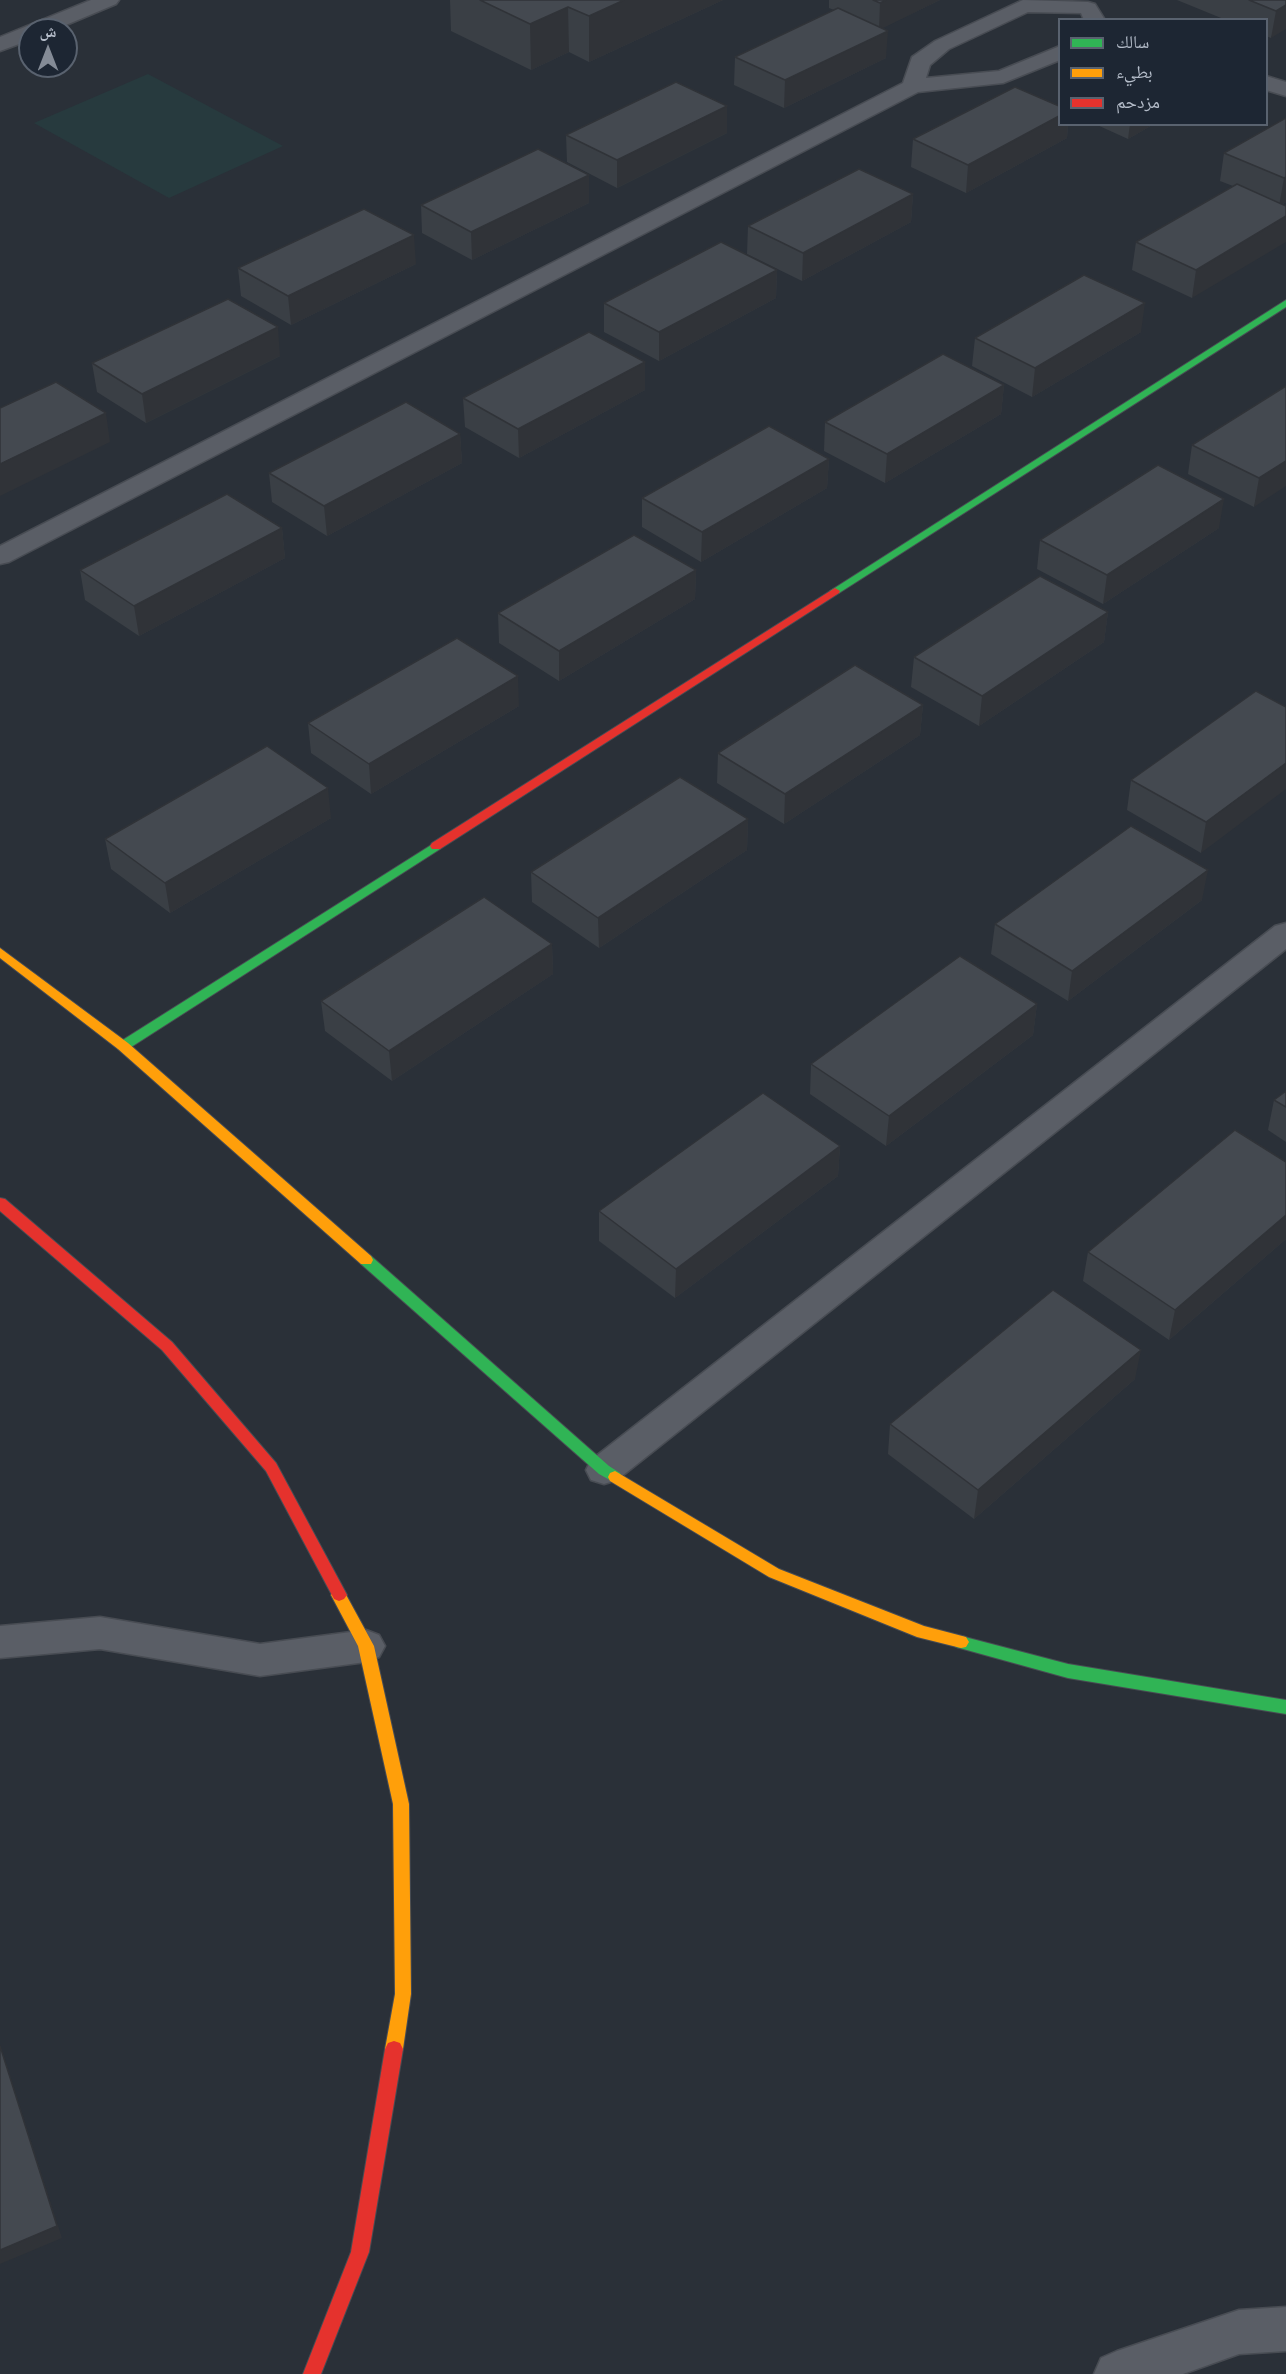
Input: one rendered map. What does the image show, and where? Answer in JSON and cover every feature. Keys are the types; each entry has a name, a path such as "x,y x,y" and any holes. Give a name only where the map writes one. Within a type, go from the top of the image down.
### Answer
{"street":[{"path":"66,18 110,0"},
{"path":"914,86 920,62 942,45 1024,6 1059,5 1084,9 1110,18"},
{"path":"0,45 18,37"},
{"path":"0,556 914,86 1003,77 1058,52"},
{"path":"1268,83 1286,90"},
{"path":"123,1046 1286,303"},
{"path":"604,1470 1286,933"},
{"path":"0,952 123,1046 604,1470 774,1573 922,1632 1068,1671 1286,1707"},
{"path":"0,1203 167,1346 271,1467 366,1646 401,1804 403,1994 360,2252 312,2374"},
{"path":"0,1642 100,1633 260,1660 366,1646"},
{"path":"1117,2374 1239,2332 1286,2329"}],"green space":[{"path":"148,74 283,146 169,198 34,123"}],"building":[{"path":"480,0 624,0 589,16 568,7 530,24"},
{"path":"1249,0 1286,0 1286,5 1276,11"},
{"path":"838,8 888,31 785,80 735,57"},
{"path":"676,82 727,106 617,160 566,135"},
{"path":"1015,87 1058,106 1058,117 968,165 913,139"},
{"path":"1286,118 1286,177 1224,153"},
{"path":"538,149 589,175 471,232 421,205"},
{"path":"859,169 913,194 803,253 748,226"},
{"path":"1237,184 1286,206 1286,216 1196,270 1136,242"},
{"path":"364,209 414,235 288,296 238,268"},
{"path":"721,242 777,270 659,332 604,303"},
{"path":"1084,275 1145,303 1035,368 975,338"},
{"path":"228,299 278,327 142,394 92,363"},
{"path":"589,332 645,362 518,429 463,398"},
{"path":"943,354 1004,385 887,454 825,422"},
{"path":"56,382 106,413 0,464 0,408"},
{"path":"1286,386 1286,461 1259,478 1192,445"},
{"path":"406,402 460,434 324,506 269,473"},
{"path":"769,426 829,459 702,532 642,498"},
{"path":"1158,465 1224,499 1107,575 1040,540"},
{"path":"227,494 282,528 134,606 80,570"},
{"path":"634,535 696,570 559,651 498,613"},
{"path":"1040,576 1108,612 982,696 914,657"},
{"path":"457,638 518,676 369,764 308,723"},
{"path":"855,665 923,705 785,794 718,753"},
{"path":"1256,691 1286,707 1286,763 1206,822 1131,780"},
{"path":"267,746 328,788 165,883 105,839"},
{"path":"680,777 748,819 598,918 531,872"},
{"path":"1131,826 1208,870 1072,971 995,924"},
{"path":"484,897 552,944 389,1051 321,1001"},
{"path":"960,956 1037,1004 889,1116 811,1064"},
{"path":"1286,1091 1286,1107 1274,1100"},
{"path":"763,1093 840,1146 676,1269 599,1211"},
{"path":"1235,1130 1286,1162 1286,1215 1175,1310 1088,1252"},
{"path":"1053,1290 1141,1350 978,1490 890,1424"},
{"path":"0,2046 57,2226 0,2250"}],"traffic: fast":[{"path":"835,591 1286,303"},
{"path":"123,1046 436,846"},
{"path":"366,1260 604,1470 615,1477"},
{"path":"961,1642 1068,1671 1286,1707"}],"traffic: slow":[{"path":"0,952 123,1046 366,1260"},
{"path":"615,1477 774,1573 922,1632 961,1642"},
{"path":"339,1595 366,1646 401,1804 403,1994 394,2049"}],"traffic: jam":[{"path":"436,846 835,591"},
{"path":"0,1203 167,1346 271,1467 339,1595"},
{"path":"312,2374 360,2252 394,2049"}]}
